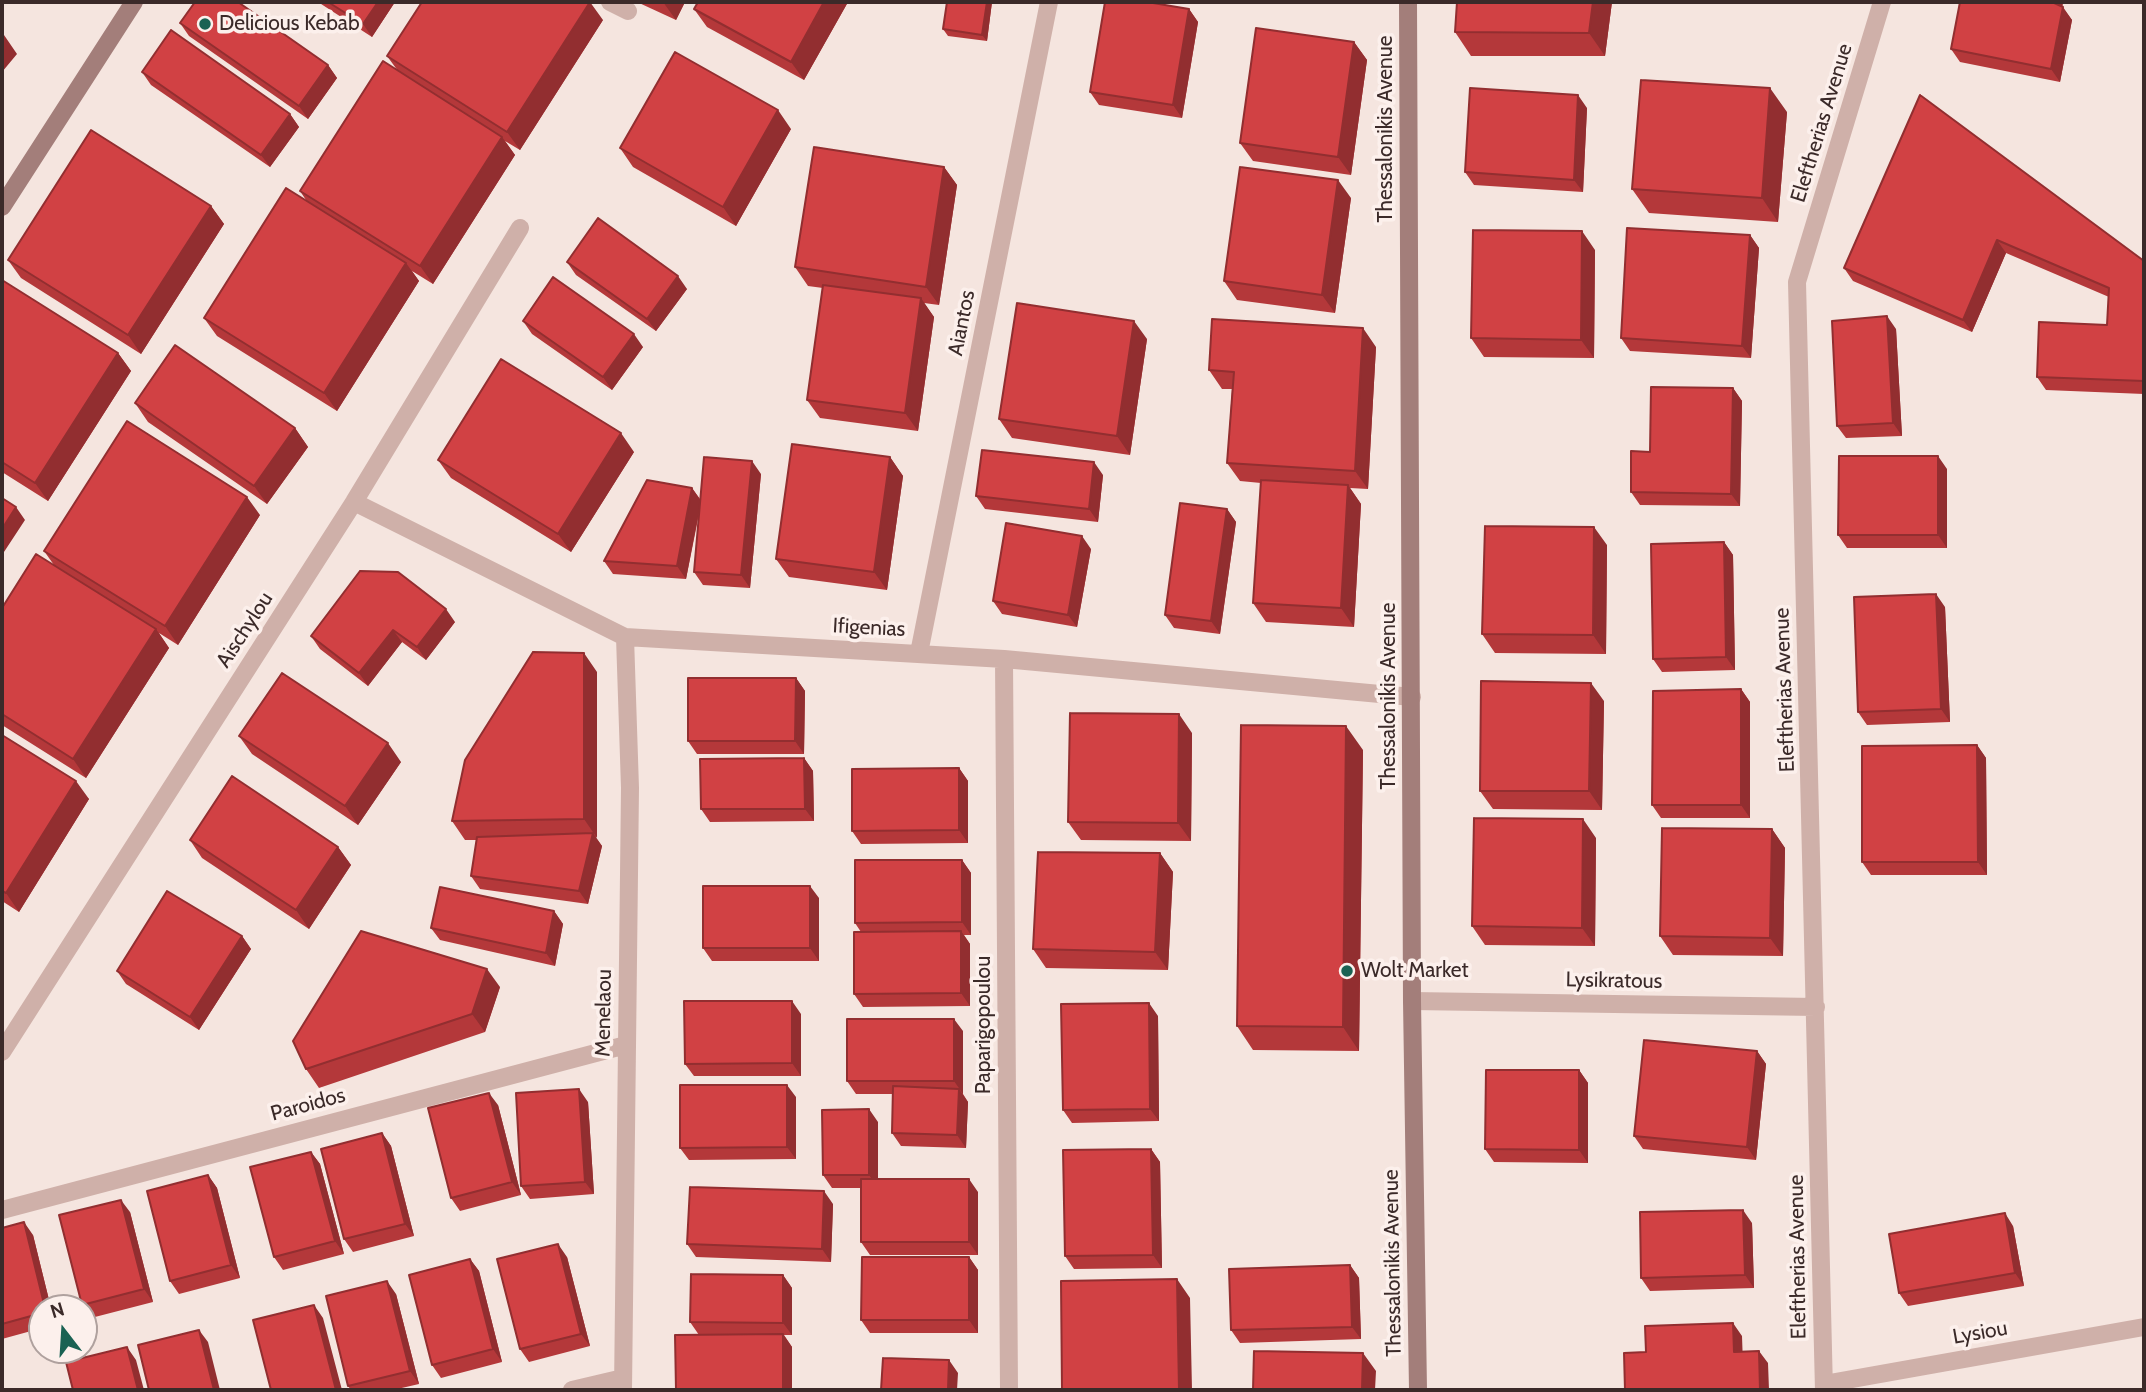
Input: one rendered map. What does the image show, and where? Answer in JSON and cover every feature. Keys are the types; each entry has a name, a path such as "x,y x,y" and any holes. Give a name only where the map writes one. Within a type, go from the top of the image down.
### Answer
{"street":[{"path":"2,207 134,2"},
{"path":"610,2 628,11"},
{"name":"Aiantos","path":"919,653 1049,2"},
{"name":"Thessalonikis Avenue","path":"1408,2 1412,1001 1418,1390"},
{"name":"Eleftherias Avenue","path":"1824,1387 1797,282 1882,2"},
{"name":"Aischylou","path":"2,1052 354,502 520,228"},
{"name":"Ifigenias","path":"354,502 625,637 1004,659 1412,697"},
{"name":"Menelaou","path":"623,1384 630,788 625,637"},
{"name":"Paparigopoulou","path":"1004,659 1009,1390"},
{"name":"Lysikratous","path":"1412,1001 1816,1007"},
{"name":"Paroidos","path":"2,1210 626,1045"},
{"name":"Lysiou","path":"1824,1387 2144,1327"},
{"path":"572,1390 623,1384"}],"building":[{"path":"195,2 238,2 328,65 299,106 180,23"},
{"path":"328,2 378,2 363,24"},
{"path":"422,2 590,2 507,132 387,56"},
{"path":"698,2 824,2 791,62 694,9"},
{"path":"947,2 987,2 982,35 943,29"},
{"path":"1105,2 1147,2 1189,9 1173,105 1090,92"},
{"path":"1457,2 1593,2 1589,33 1455,32"},
{"path":"1960,2 2052,2 2063,7 2051,69 1951,49"},
{"path":"1256,28 1354,42 1338,157 1240,143"},
{"path":"171,30 290,114 261,155 142,72"},
{"path":"675,52 778,110 723,207 620,148"},
{"path":"383,61 502,137 420,266 300,191"},
{"path":"1641,80 1770,88 1762,198 1632,189"},
{"path":"1470,88 1578,95 1574,180 1465,172"},
{"path":"1920,95 2144,261 2144,381 2037,377 2039,322 2107,325 2109,288 1997,240 1963,320 1844,268"},
{"path":"91,130 211,206 128,335 8,260"},
{"path":"814,147 944,167 926,287 795,267"},
{"path":"1240,167 1338,180 1322,295 1224,281"},
{"path":"286,188 406,263 324,393 204,318"},
{"path":"598,218 678,276 647,319 567,262"},
{"path":"1627,228 1750,235 1742,346 1621,338"},
{"path":"1473,230 1582,231 1581,340 1471,338"},
{"path":"553,277 634,334 603,377 523,321"},
{"path":"2,280 118,353 35,483 2,462"},
{"path":"823,285 921,298 905,413 807,400"},
{"path":"1017,303 1134,321 1117,436 999,419"},
{"path":"1887,316 1893,423 1837,426 1832,321"},
{"path":"1212,319 1363,328 1355,471 1227,463 1234,372 1209,370"},
{"path":"175,345 295,428 254,486 135,403"},
{"path":"501,359 621,433 558,534 438,460"},
{"path":"1651,387 1733,388 1731,494 1631,492 1631,451 1650,452"},
{"path":"127,421 247,497 165,626 44,551"},
{"path":"792,444 890,457 874,572 776,559"},
{"path":"982,450 1094,462 1089,509 976,496"},
{"path":"1839,456 1938,456 1938,535 1838,535"},
{"path":"704,457 752,461 741,575 694,572"},
{"path":"647,480 692,488 677,566 604,561"},
{"path":"1261,480 1348,485 1341,608 1253,603"},
{"path":"2,498 16,507 2,529"},
{"path":"1180,503 1227,509 1211,621 1165,615"},
{"path":"1006,523 1082,536 1068,615 993,601"},
{"path":"1485,526 1594,527 1593,635 1482,634"},
{"path":"1724,542 1726,657 1653,659 1651,544"},
{"path":"36,554 156,629 73,759 2,714 2,608"},
{"path":"360,571 398,572 446,609 417,647 393,630 359,673 311,636"},
{"path":"1936,594 1941,709 1858,712 1854,597"},
{"path":"533,652 584,653 584,819 452,821 465,760"},
{"path":"282,673 388,743 345,806 239,736"},
{"path":"688,678 796,678 795,741 688,741"},
{"path":"1481,681 1591,683 1589,791 1480,791"},
{"path":"1741,689 1741,805 1652,805 1653,691"},
{"path":"1070,713 1179,714 1178,823 1068,822"},
{"path":"1241,725 1346,726 1343,1027 1237,1026"},
{"path":"2,735 76,781 6,893 2,891"},
{"path":"1977,745 1978,862 1862,862 1862,746"},
{"path":"804,758 805,809 701,809 700,759"},
{"path":"959,768 959,830 852,831 852,769"},
{"path":"232,776 338,847 296,910 190,840"},
{"path":"1474,818 1583,819 1582,928 1472,926"},
{"path":"1662,828 1772,829 1770,938 1660,936"},
{"path":"593,833 579,891 471,876 477,837"},
{"path":"1038,852 1160,853 1155,952 1033,949"},
{"path":"855,860 962,860 962,922 855,923"},
{"path":"703,886 810,886 810,948 703,948"},
{"path":"440,887 554,911 546,953 431,928"},
{"path":"167,891 242,936 190,1017 117,971"},
{"path":"361,931 487,969 472,1014 306,1069 293,1041"},
{"path":"961,931 961,993 854,994 854,932"},
{"path":"684,1001 792,1001 792,1063 685,1064"},
{"path":"1149,1003 1150,1109 1063,1110 1061,1004"},
{"path":"847,1019 954,1019 954,1081 847,1081"},
{"path":"1644,1040 1757,1051 1747,1147 1634,1136"},
{"path":"1486,1070 1579,1070 1579,1150 1485,1149"},
{"path":"680,1085 787,1085 787,1147 680,1148"},
{"path":"893,1086 959,1089 957,1135 892,1133"},
{"path":"579,1089 585,1182 521,1186 516,1093"},
{"path":"489,1093 512,1182 451,1198 428,1108"},
{"path":"869,1109 869,1175 823,1175 822,1110"},
{"path":"382,1133 405,1224 344,1239 321,1149"},
{"path":"1151,1149 1153,1255 1065,1256 1063,1150"},
{"path":"311,1152 335,1241 274,1257 250,1167"},
{"path":"208,1175 231,1265 170,1281 147,1191"},
{"path":"861,1179 969,1179 969,1242 861,1242"},
{"path":"690,1187 824,1191 822,1249 687,1244"},
{"path":"121,1200 144,1289 98,1301 98,1294 79,1294 59,1215"},
{"path":"1743,1210 1745,1275 1641,1278 1640,1212"},
{"path":"2005,1213 2015,1273 1899,1293 1889,1234"},
{"path":"24,1222 42,1294 28,1294 28,1317 2,1324 2,1228"},
{"path":"558,1244 581,1334 520,1349 497,1259"},
{"path":"862,1257 969,1257 969,1320 861,1320"},
{"path":"470,1259 493,1349 432,1365 409,1275"},
{"path":"1350,1265 1352,1327 1231,1330 1229,1269"},
{"path":"691,1274 783,1275 783,1323 690,1322"},
{"path":"1177,1279 1179,1390 1062,1390 1061,1281"},
{"path":"387,1281 410,1371 348,1386 326,1296"},
{"path":"314,1305 336,1390 271,1390 253,1320"},
{"path":"1733,1323 1734,1352 1759,1351 1760,1390 1625,1390 1624,1353 1646,1352 1645,1326"},
{"path":"199,1330 214,1390 149,1390 138,1345"},
{"path":"783,1334 783,1390 676,1390 675,1335"},
{"path":"127,1347 138,1390 73,1390 66,1364 98,1364 98,1354"},
{"path":"1254,1351 1363,1353 1362,1390 1253,1390"},
{"path":"883,1358 949,1360 948,1390 881,1390"}],"place":[{"name":"Delicious Kebab","path":"205,24"},
{"name":"Wolt Market","path":"1347,971"}]}
